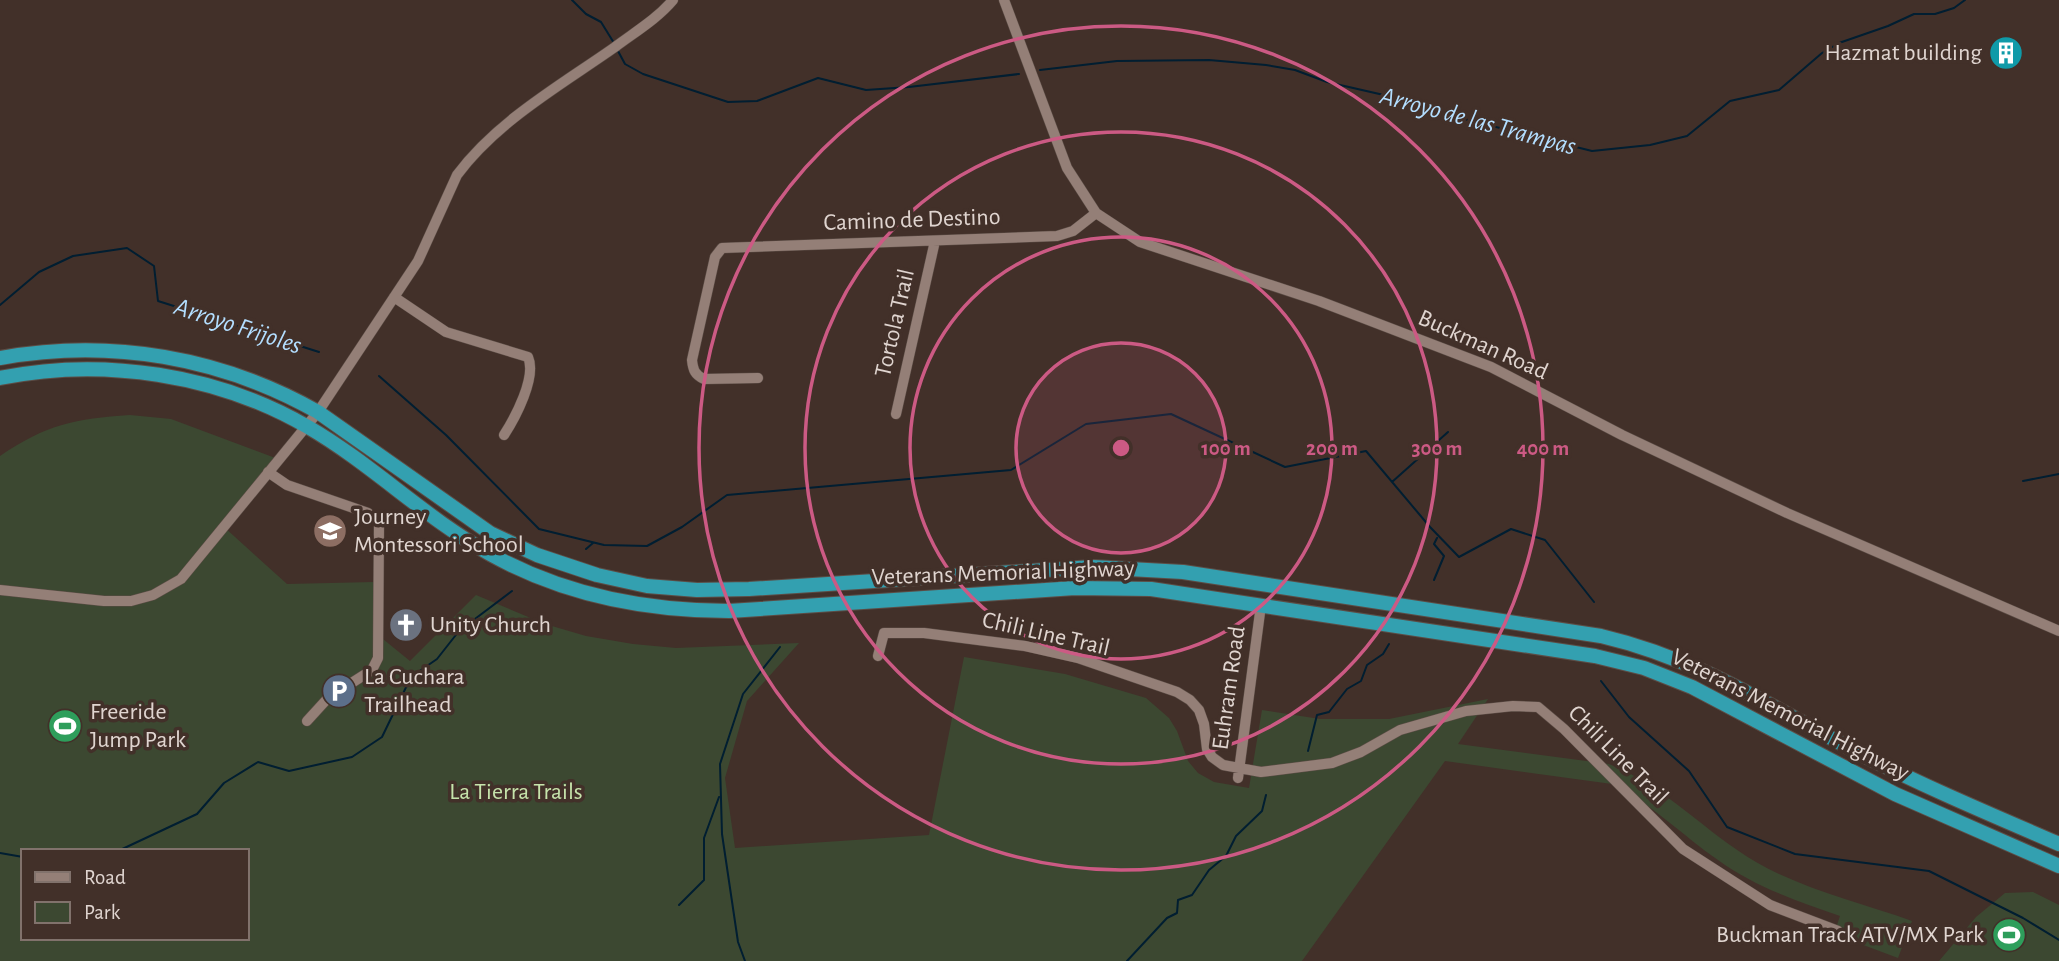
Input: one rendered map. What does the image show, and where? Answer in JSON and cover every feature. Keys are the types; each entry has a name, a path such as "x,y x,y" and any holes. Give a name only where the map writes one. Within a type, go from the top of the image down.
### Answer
{"highway":[{"name":"Veterans Memorial Highway","path":"0,358 64,350 153,354 191,361 252,380 288,395 318,412 490,533 513,545 572,568 647,586 723,590 1055,568 1131,568 1258,583 1575,631 1626,642 1699,667 1902,775 2059,844"},
{"name":"Veterans Memorial Highway","path":"0,378 55,370 95,369 190,380 229,392 307,426 345,451 446,527 491,555 561,586 630,604 691,611 729,611 1113,587 1177,592 1557,649 1644,668 1714,698 1895,794 2059,866"}],"street":[{"path":"0,590 104,601 131,601 153,595 181,579 318,412 427,246 457,175 480,148 532,106 665,10 673,0"},
{"name":"Buckman Road","path":"1004,0 1067,168 1096,212 1140,242 1318,301 1492,367 1622,435 1787,513 2059,631"},
{"name":"Camino de Destino","path":"758,378 704,379 697,376 693,369 692,360 715,257 722,248 1057,236 1073,231 1096,212"},
{"name":"Tortola Trail","path":"896,414 935,241"},
{"path":"394,297 446,332 528,357 531,366 521,405 504,435"},
{"path":"268,472 287,485 368,513 379,523 378,659 372,670 328,698 307,721"},
{"name":"Euhram Road","path":"1238,773 1261,605"},
{"name":"Chili Line Trail","path":"878,656 884,633 903,631 985,640 1078,658 1177,692 1190,700 1199,710 1205,724 1207,749 1212,757 1238,773 1332,763 1361,752 1400,730 1466,711 1538,706 1683,849 1770,905 1839,932"}],"green space":[{"name":"La Tierra Trails","path":"130,415 171,419 278,459 224,527 287,584 374,582 378,635 410,661 476,595 545,624 586,636 633,644 676,648 799,643 747,701 725,778 735,848 929,835 964,657 1065,674 1146,698 1169,718 1188,761 1198,773 1214,782 1249,788 1262,710 1320,719 1389,719 1488,699 1458,744 1609,764 1648,784 1737,850 1774,872 1812,888 1912,921 1898,958 1834,934 1840,916 1792,899 1732,870 1640,801 1612,784 1445,761 1302,961 0,961 0,456 47,430 77,421"},
{"name":"Buckman Track ATV/MX Park","path":"2033,892 2059,905 2059,961 1939,961 1976,917 2005,893"}],"waterway":[{"name":"Arroyo de las Trampas","path":"572,0 586,14 601,22 614,43"},
{"name":"Arroyo de las Trampas","path":"1040,70 1117,61 1209,60 1266,65 1295,70 1327,82 1410,101 1468,120 1592,151 1650,145 1687,136 1730,101 1779,90 1822,53 1839,43 1914,14 1935,14 1954,8 1965,0"},
{"name":"Arroyo de las Trampas","path":"618,51 625,64 643,74 728,102 757,101 818,78 866,90 1019,74"},
{"name":"Arroyo Frijoles","path":"0,305 39,272 73,256 127,248 154,266 158,301 319,352"},
{"path":"379,376 446,435 539,529 604,545 647,546 682,527 727,495 1011,470 1086,424 1171,414 1285,467 1366,451 1459,557 1511,529 1545,540 1594,602"},
{"path":"1392,482 1448,432"},
{"path":"2023,481 2059,474"},
{"path":"1434,580 1444,556 1434,544 1437,538"},
{"path":"586,549 593,543"},
{"path":"122,849 197,814 224,783 258,762 289,771 352,757 382,737 411,677 437,659 459,631 512,591"},
{"path":"1308,751 1317,715 1329,712 1347,689 1361,681 1367,665 1383,654 1389,644"},
{"path":"745,961 738,942 722,834 720,764 743,694 780,647"},
{"path":"1601,681 1629,717 1689,771 1727,827 1795,854 1929,871 2023,918 2059,940"},
{"path":"1127,961 1167,918 1177,913 1178,900 1192,895 1209,870 1226,856 1236,836 1262,811 1266,795"},
{"path":"679,905 704,880 704,838 719,797"},
{"path":"0,853 21,857"}],"place":[{"name":"Hazmat building","path":"2006,53"},
{"name":"Journey Montessori School","path":"330,531"},
{"name":"Unity Church","path":"406,625"},
{"name":"La Cuchara Trailhead","path":"339,691"},
{"name":"Freeride Jump Park","path":"65,726"},
{"name":"Buckman Track ATV/MX Park","path":"2009,935"}]}
